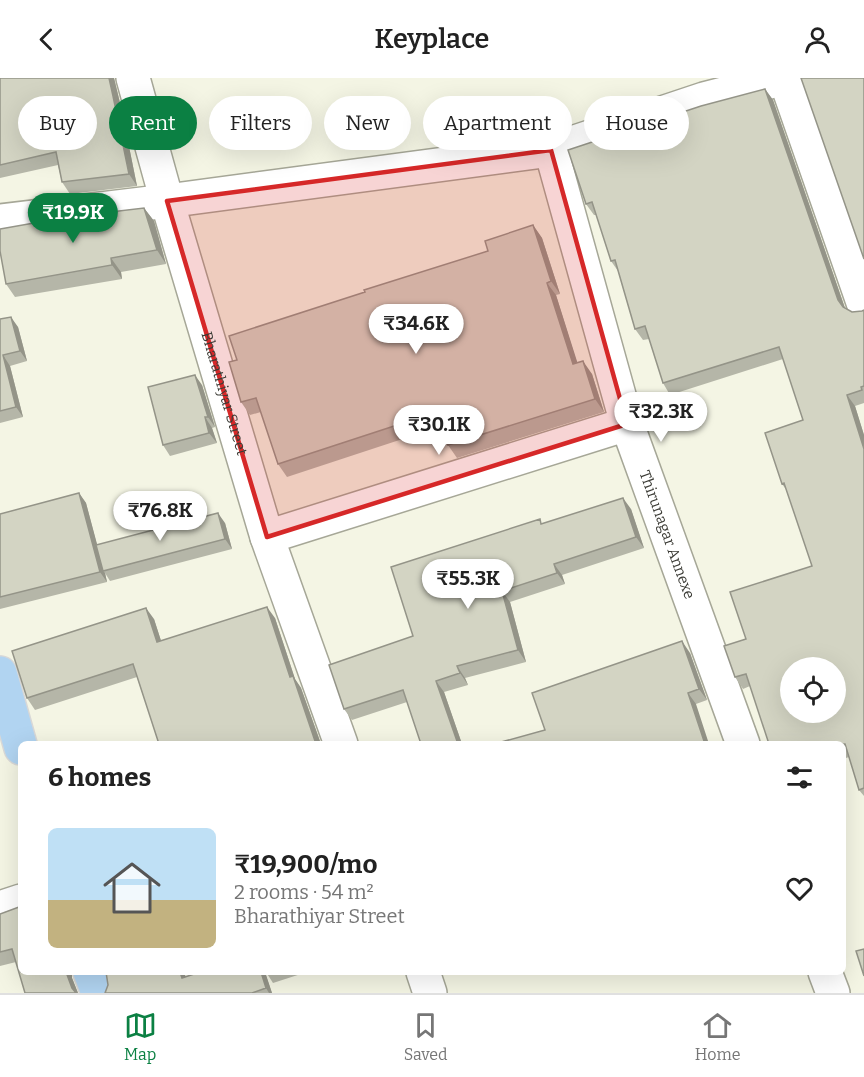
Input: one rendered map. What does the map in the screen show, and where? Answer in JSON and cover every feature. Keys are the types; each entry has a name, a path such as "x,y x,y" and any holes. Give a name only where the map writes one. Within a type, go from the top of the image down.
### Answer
{"main road":[{"path":"0,673 19,741"},
{"path":"91,975 98,993"}],"street":[{"name":"Bharathiyar Street","path":"134,78 167,201 267,537 340,741"},
{"path":"572,141 701,88 785,78 864,305"},
{"path":"0,221 551,150"},
{"name":"Thirunagar Annexe","path":"551,150 627,423 742,741"},
{"path":"267,537 627,423"},
{"path":"0,908 18,902"},
{"path":"424,975 430,993"},
{"path":"826,975 833,993"}],"highlighted area":[{"path":"551,150 627,424 267,537 167,201"}],"building":[{"path":"0,78 109,78 113,96 109,96 109,150 124,150 129,174 62,182 56,152 0,165"},
{"path":"801,78 864,78 864,259"},
{"path":"765,89 838,300 843,307 852,312 864,310 864,386 861,387 862,390 847,395 864,449 864,788 859,790 846,741 768,741 746,674 735,677 724,646 746,639 730,592 812,566 765,433 803,420 779,347 663,383 645,326 635,329 615,260 611,261 592,202 586,204 568,150 584,145 584,150 689,150 689,110"},
{"path":"144,208 157,250 111,258 112,265 6,284 0,251 0,229 68,217"},
{"path":"533,225 551,281 547,283 573,364 583,361 595,399 448,445 437,412 278,464 256,398 241,402 229,362 237,360 229,336 488,251 485,241"},
{"path":"11,317 20,351 3,355 16,407 0,411 0,319"},
{"path":"195,375 208,417 205,417 209,433 163,445 148,387"},
{"path":"79,493 100,572 0,597 0,514"},
{"path":"623,498 636,537 554,564 557,573 502,591 518,650 457,666 460,673 436,681 457,741 420,741 403,690 344,709 329,665 413,636 391,567 540,519 541,524"},
{"path":"218,513 225,539 103,571 96,545"},
{"path":"267,607 290,677 293,676 315,741 158,741 133,664 27,698 12,651 146,608 157,642"},
{"path":"682,641 699,689 688,693 704,741 505,741 545,730 532,693"},
{"path":"18,907 18,969 12,949 0,952 0,914"},
{"path":"864,949 864,976 856,951"},
{"path":"20,975 67,975 76,993 25,993"},
{"path":"106,975 181,975 182,978 191,975 262,975 266,988 252,993 105,993 108,985"}]}
